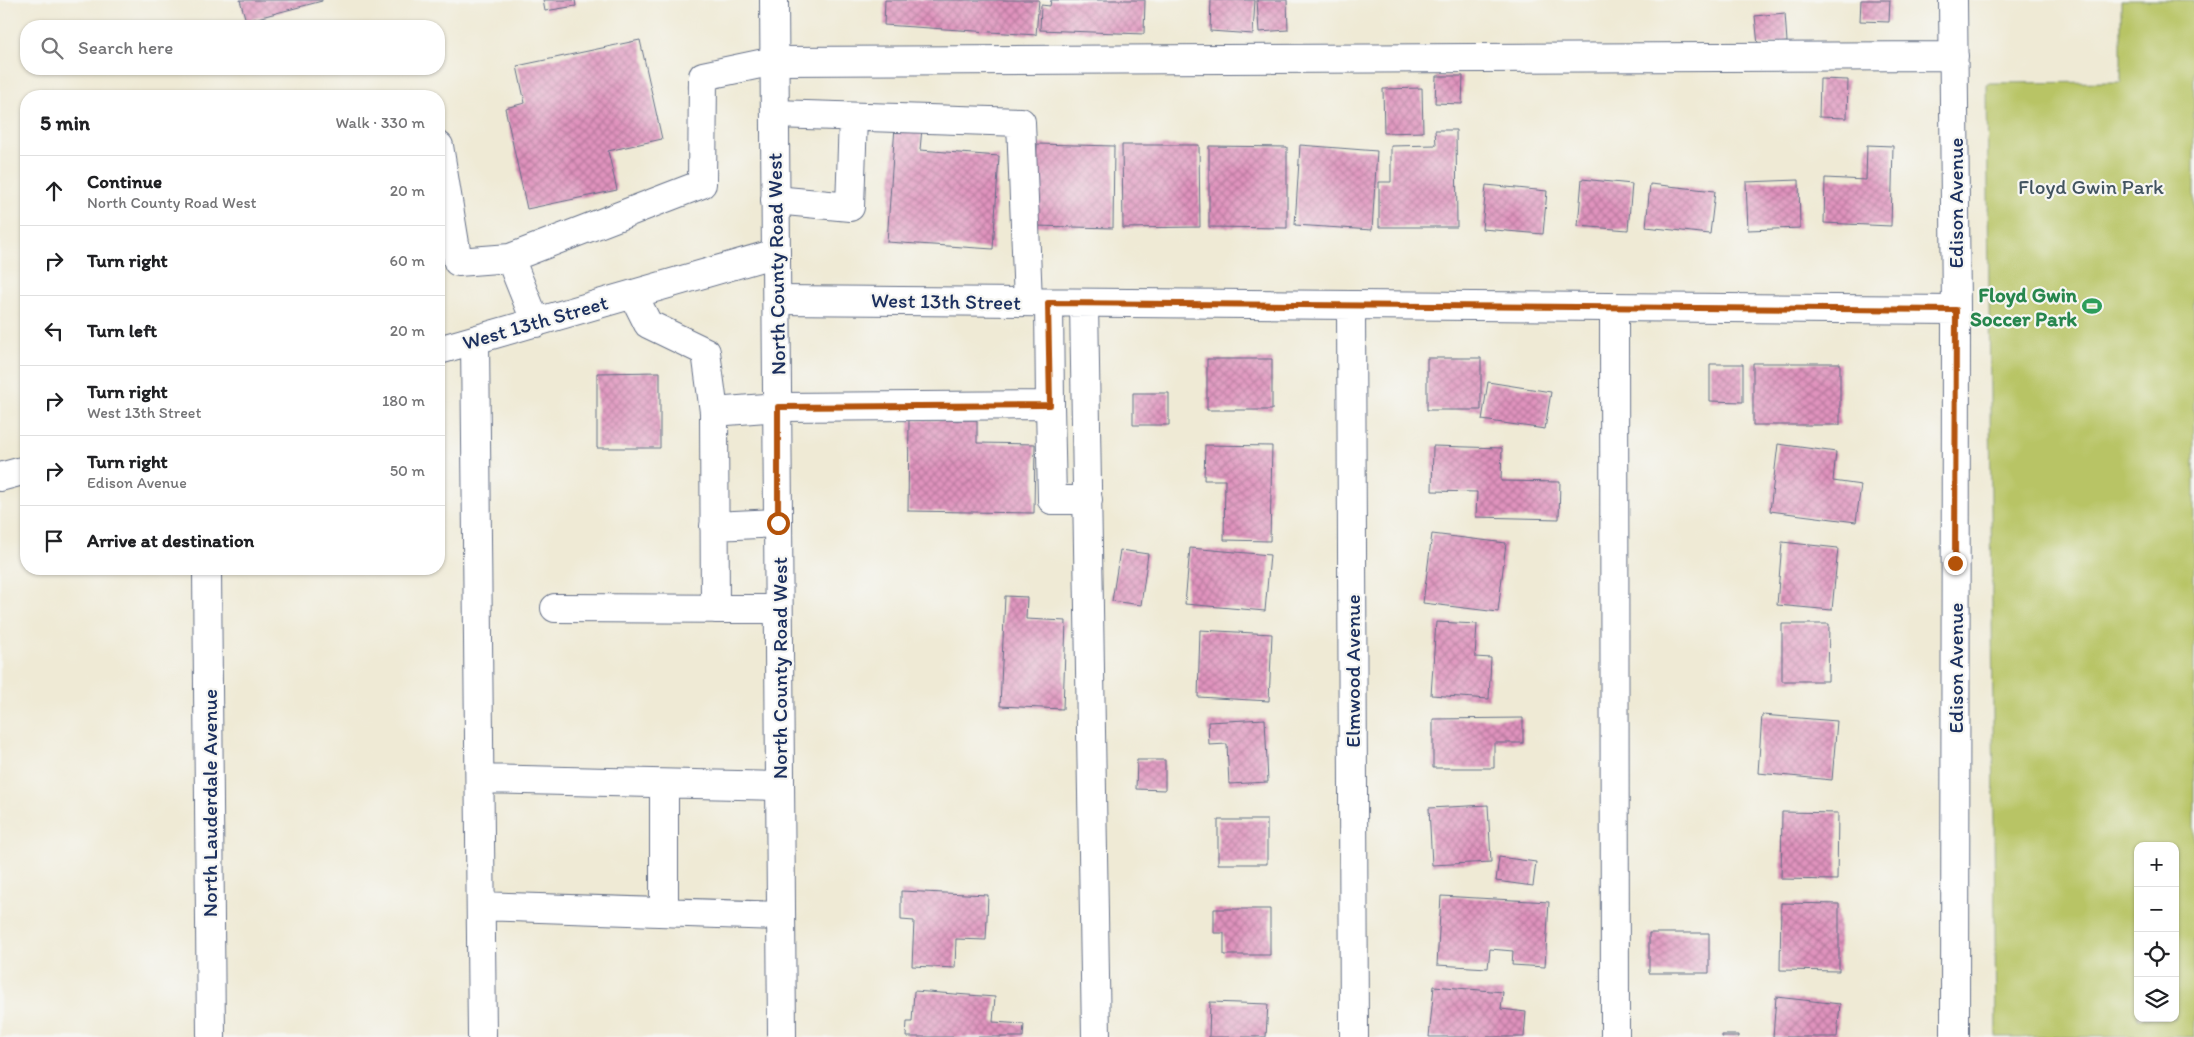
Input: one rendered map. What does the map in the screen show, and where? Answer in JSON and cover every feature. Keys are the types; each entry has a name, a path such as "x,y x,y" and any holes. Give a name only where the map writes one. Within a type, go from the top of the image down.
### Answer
{"street":[{"name":"North County Road West","path":"774,0 782,1037"},
{"name":"Edison Avenue","path":"1953,0 1956,310 1955,1037"},
{"path":"445,183 458,262 510,258 702,184 703,76 774,61 1954,56"},
{"path":"775,114 1021,122 1050,405 1052,500 1088,500"},
{"path":"776,200 850,207 853,117"},
{"name":"West 13th Street","path":"445,348 776,253"},
{"path":"510,258 536,323"},
{"path":"633,294 648,324 706,352 714,412 715,610"},
{"name":"West 13th Street","path":"776,300 1956,310"},
{"path":"1084,302 1096,1037"},
{"name":"Elmwood Avenue","path":"1351,305 1354,1037"},
{"path":"1614,308 1614,1037"},
{"path":"475,340 482,1037"},
{"path":"714,412 778,407 1050,405"},
{"path":"0,477 20,472"},
{"path":"714,526 778,523"},
{"name":"North Lauderdale Avenue","path":"207,575 211,1037"},
{"path":"555,608 778,609"},
{"path":"480,780 780,786"},
{"path":"664,784 664,912"},
{"path":"481,906 781,916"}],"green space":[{"name":"Floyd Gwin Park","path":"2121,0 2194,0 2194,1037 1996,1037 1987,83 2121,82"}],"building":[{"path":"240,0 322,0 250,20 246,20"},
{"path":"543,0 575,0 576,6 545,11"},
{"path":"885,0 1039,0 1036,35 884,25"},
{"path":"1051,0 1145,0 1144,34 1040,30 1041,5 1050,6"},
{"path":"1211,0 1255,0 1253,34 1210,31"},
{"path":"1257,0 1287,0 1288,30 1259,32"},
{"path":"1861,0 1890,0 1889,22 1860,21"},
{"path":"1785,13 1787,42 1758,45 1755,16"},
{"path":"640,40 662,139 608,151 617,190 527,209 505,108 525,103 517,66"},
{"path":"1436,76 1463,76 1462,104 1435,103"},
{"path":"1820,79 1848,80 1847,118 1819,117"},
{"path":"1422,88 1423,132 1384,133 1383,89"},
{"path":"895,126 922,128 920,150 999,156 993,249 887,242"},
{"path":"1435,130 1456,130 1457,227 1379,227 1379,182 1391,182 1391,146 1436,145"},
{"path":"1037,144 1114,146 1113,228 1035,226"},
{"path":"1122,145 1199,145 1200,227 1123,228"},
{"path":"1300,145 1377,151 1372,230 1295,225"},
{"path":"1867,145 1893,146 1891,226 1824,223 1825,178 1866,180"},
{"path":"1209,146 1287,147 1287,228 1209,227"},
{"path":"1582,179 1632,184 1628,230 1578,226"},
{"path":"1799,180 1800,228 1748,230 1746,182"},
{"path":"1650,184 1715,191 1710,234 1646,227"},
{"path":"1486,185 1547,191 1543,234 1482,229"},
{"path":"1427,358 1481,358 1481,410 1427,410"},
{"path":"1207,359 1272,359 1272,410 1207,410"},
{"path":"1753,363 1840,363 1840,425 1753,425"},
{"path":"1710,364 1743,364 1743,402 1710,401"},
{"path":"660,372 660,448 597,448 597,373"},
{"path":"1488,382 1551,392 1545,429 1482,420"},
{"path":"1133,393 1169,393 1169,425 1133,425"},
{"path":"909,420 977,420 977,443 1035,444 1034,513 908,511"},
{"path":"1778,444 1836,452 1833,481 1861,485 1856,522 1770,511"},
{"path":"1205,445 1272,446 1270,541 1224,540 1225,480 1204,480"},
{"path":"1433,446 1502,448 1501,481 1560,482 1559,519 1476,517 1477,492 1432,491"},
{"path":"1432,534 1506,543 1498,612 1423,603"},
{"path":"1782,542 1838,548 1832,610 1777,605"},
{"path":"1190,548 1270,555 1265,611 1185,604"},
{"path":"1120,550 1148,554 1141,605 1112,601"},
{"path":"1005,596 1027,597 1026,619 1066,621 1063,709 1000,706"},
{"path":"1436,622 1477,624 1475,657 1491,658 1489,699 1431,695"},
{"path":"1782,624 1829,624 1828,681 1782,681"},
{"path":"1200,630 1272,634 1269,701 1198,697"},
{"path":"1762,715 1837,721 1832,780 1758,773"},
{"path":"1523,718 1523,743 1494,743 1494,768 1433,768 1433,719"},
{"path":"1265,719 1268,782 1229,784 1227,744 1209,745 1208,722"},
{"path":"1137,760 1165,760 1165,790 1136,789"},
{"path":"1488,805 1491,862 1432,865 1429,808"},
{"path":"1782,812 1838,813 1837,880 1781,879"},
{"path":"1218,820 1267,820 1267,864 1218,864"},
{"path":"1499,857 1536,862 1533,886 1496,881"},
{"path":"901,891 988,895 986,940 956,939 955,968 912,966 914,921 901,920"},
{"path":"1441,896 1549,902 1545,967 1512,965 1513,951 1490,949 1488,968 1437,965"},
{"path":"1781,903 1839,904 1839,971 1780,970"},
{"path":"1214,909 1270,909 1270,955 1224,955 1224,933 1214,933"},
{"path":"1649,933 1709,933 1709,973 1649,973"},
{"path":"1434,986 1503,992 1501,1009 1526,1012 1524,1037 1429,1037"},
{"path":"914,991 995,997 993,1022 1024,1024 1023,1037 906,1037 907,1022 912,1022"},
{"path":"1776,997 1840,1004 1837,1037 1773,1037"},
{"path":"1210,1002 1268,1004 1266,1037 1209,1037"},
{"path":"1722,1035 1738,1035 1738,1037 1722,1037"}],"place":[{"name":"Floyd Gwin Soccer Park","path":"2092,306"}],"route":[{"path":"778,523 778,407 1050,405 1048,303 1956,310 1955,563"}]}
